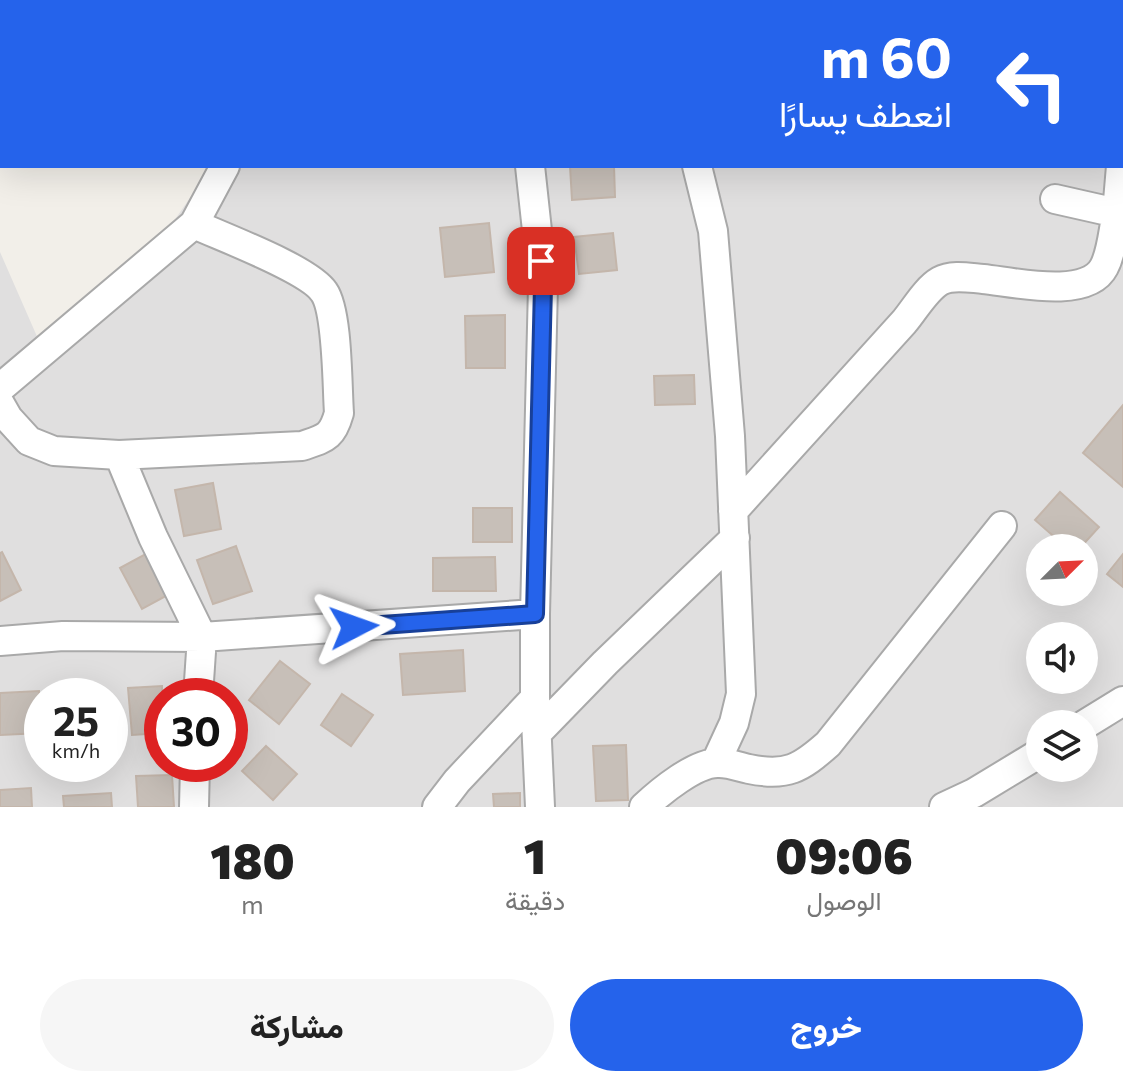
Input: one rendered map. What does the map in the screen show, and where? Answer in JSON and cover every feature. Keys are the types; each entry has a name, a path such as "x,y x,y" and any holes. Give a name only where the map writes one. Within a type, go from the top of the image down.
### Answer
{"street":[{"path":"0,388 194,224 224,168"},
{"path":"530,168 543,286 535,614 540,807"},
{"path":"697,168 713,231 730,436 741,694 734,723 716,762"},
{"path":"537,733 734,524 930,289 942,279 963,277 1060,288 1091,281 1099,276 1106,265 1117,213 1121,168"},
{"path":"1055,199 1117,213"},
{"path":"0,404 29,441 54,451 119,455 302,446 327,437 335,428 339,413 332,313 324,291 275,259 194,224"},
{"path":"119,455 153,537 202,637 199,678"},
{"path":"644,807 684,776 716,762 765,773 803,766 828,744 1002,526"},
{"path":"0,641 63,636 202,637 535,614"},
{"path":"437,807 457,781 535,698"},
{"path":"1098,716 1123,701"},
{"path":"944,807 977,800 1026,763"},
{"path":"194,807 195,782"}],"shaded area":[{"path":"211,168 1123,168 1123,807 0,807 0,252 39,341 158,244"}],"building":[{"path":"570,168 614,168 615,197 572,200"},
{"path":"489,223 494,272 445,277 440,228"},
{"path":"613,233 617,270 579,274 574,237"},
{"path":"505,315 505,368 466,368 465,316"},
{"path":"694,375 695,404 655,405 654,376"},
{"path":"1123,405 1123,487 1083,453"},
{"path":"213,483 221,529 184,536 175,490"},
{"path":"1060,492 1099,527 1093,534 1051,534 1035,520"},
{"path":"473,508 512,508 512,542 473,542"},
{"path":"236,546 252,591 213,604 197,560"},
{"path":"153,550 175,591 142,609 120,568"},
{"path":"0,553 21,590 0,601"},
{"path":"1123,554 1123,587 1107,574"},
{"path":"495,557 496,591 433,591 433,558"},
{"path":"463,650 465,691 403,695 400,654"},
{"path":"280,661 310,684 279,724 249,700"},
{"path":"144,687 144,734 132,735 128,688"},
{"path":"24,692 24,734 0,735 0,693"},
{"path":"342,694 373,715 351,746 321,725"},
{"path":"626,745 628,800 596,801 593,746"},
{"path":"266,746 297,774 273,800 248,777 248,765"},
{"path":"136,776 144,776 144,782 172,782 174,807 138,807"},
{"path":"31,788 32,807 0,807 0,790"},
{"path":"111,793 112,807 64,807 63,796"},
{"path":"520,793 520,807 494,807 493,794"}],"route":[{"path":"354,627 535,614 543,286 541,261"}]}
